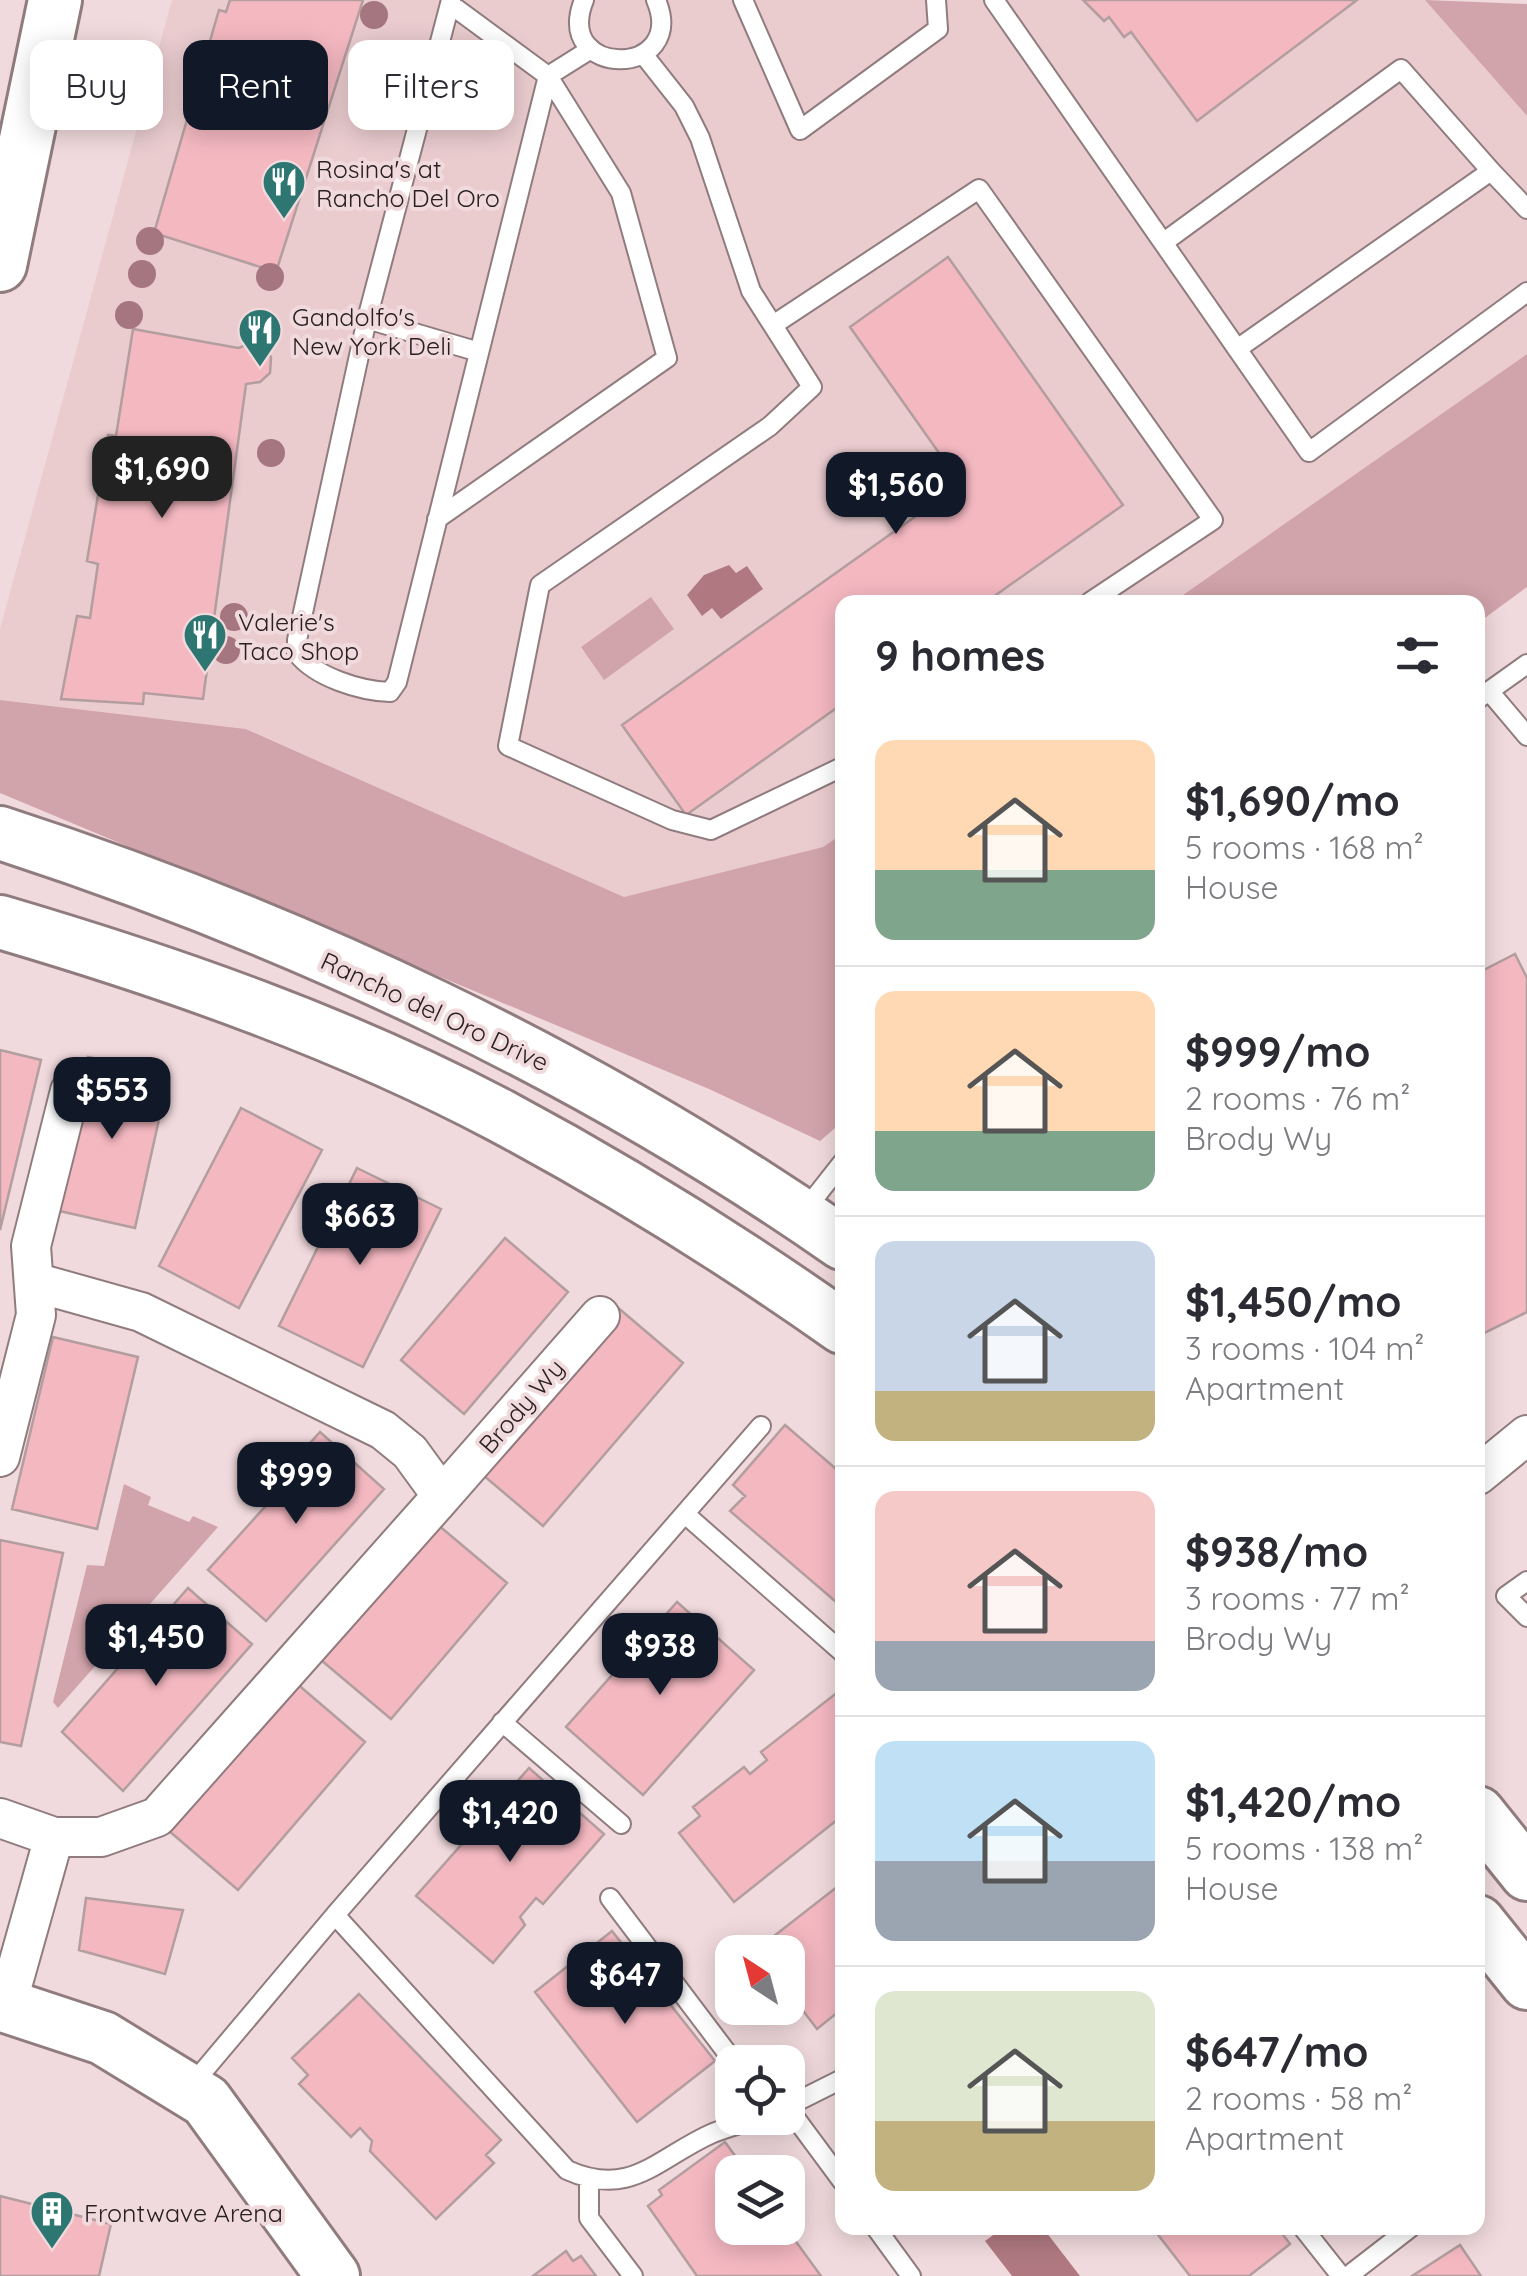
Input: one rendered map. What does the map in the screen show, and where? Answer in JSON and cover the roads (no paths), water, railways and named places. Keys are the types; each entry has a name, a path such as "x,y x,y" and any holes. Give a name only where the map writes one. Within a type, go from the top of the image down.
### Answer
{"main road":[{"path":"0,265 56,0"},
{"name":"Rancho del Oro Drive","path":"0,833 250,923 530,1053 822,1229"},
{"path":"0,922 198,987 354,1048 498,1114 748,1262 835,1322"},
{"path":"1485,1822 1527,1874"},
{"path":"1485,1931 1527,1983"},
{"path":"4,2004 104,2038 206,2101 333,2276"}],"street":[{"path":"0,1456 36,1314 31,1246 70,1091"},
{"path":"34,1282 141,1312 382,1430 410,1452 442,1496"},
{"name":"Brody Wy","path":"0,1818 54,1837 101,1838 157,1818 600,1316"},
{"path":"1485,1469 1527,1435"},
{"path":"4,2004 54,1837"}],"lane":[{"path":"584,0 579,26 590,49 616,61 643,54 660,31 659,1"},
{"path":"743,0 800,130 938,29 936,0"},
{"path":"994,0 1309,452 1527,292"},
{"path":"437,519 667,358 621,193 548,76 451,2 367,319 298,640 296,654 308,669 390,692 396,682 548,76 590,49"},
{"path":"643,54 684,106 700,138 751,291 812,387 770,426 540,586 508,746 672,820 711,830 835,770"},
{"path":"1164,242 1400,69 1527,209"},
{"path":"1237,349 1490,171"},
{"path":"773,325 980,189 1213,520 1100,595"},
{"path":"367,319 478,352"},
{"path":"1485,694 1527,664"},
{"path":"1485,697 1527,736"},
{"path":"822,1229 835,1186"},
{"path":"188,2089 761,1426"},
{"path":"685,1514 835,1646"},
{"path":"1527,1581 1506,1596 1527,1617"},
{"path":"502,1722 620,1824"},
{"path":"610,1898 721,2045"},
{"path":"336,1915 566,2170 589,2180 635,2178 715,2133"},
{"path":"805,2098 835,2082"},
{"path":"805,2130 835,2171"},
{"path":"589,2180 589,2218 633,2276"},
{"path":"881,2235 911,2276"},
{"path":"1309,2235 1344,2276 1400,2235"}],"place":[{"name":"Rosina's at Rancho Del Oro","path":"284,220"},
{"name":"Gandolfo's New York Deli","path":"260,368"},
{"name":"Valerie's Taco Shop","path":"205,673"},
{"name":"Frontwave Arena","path":"52,2250"}]}
